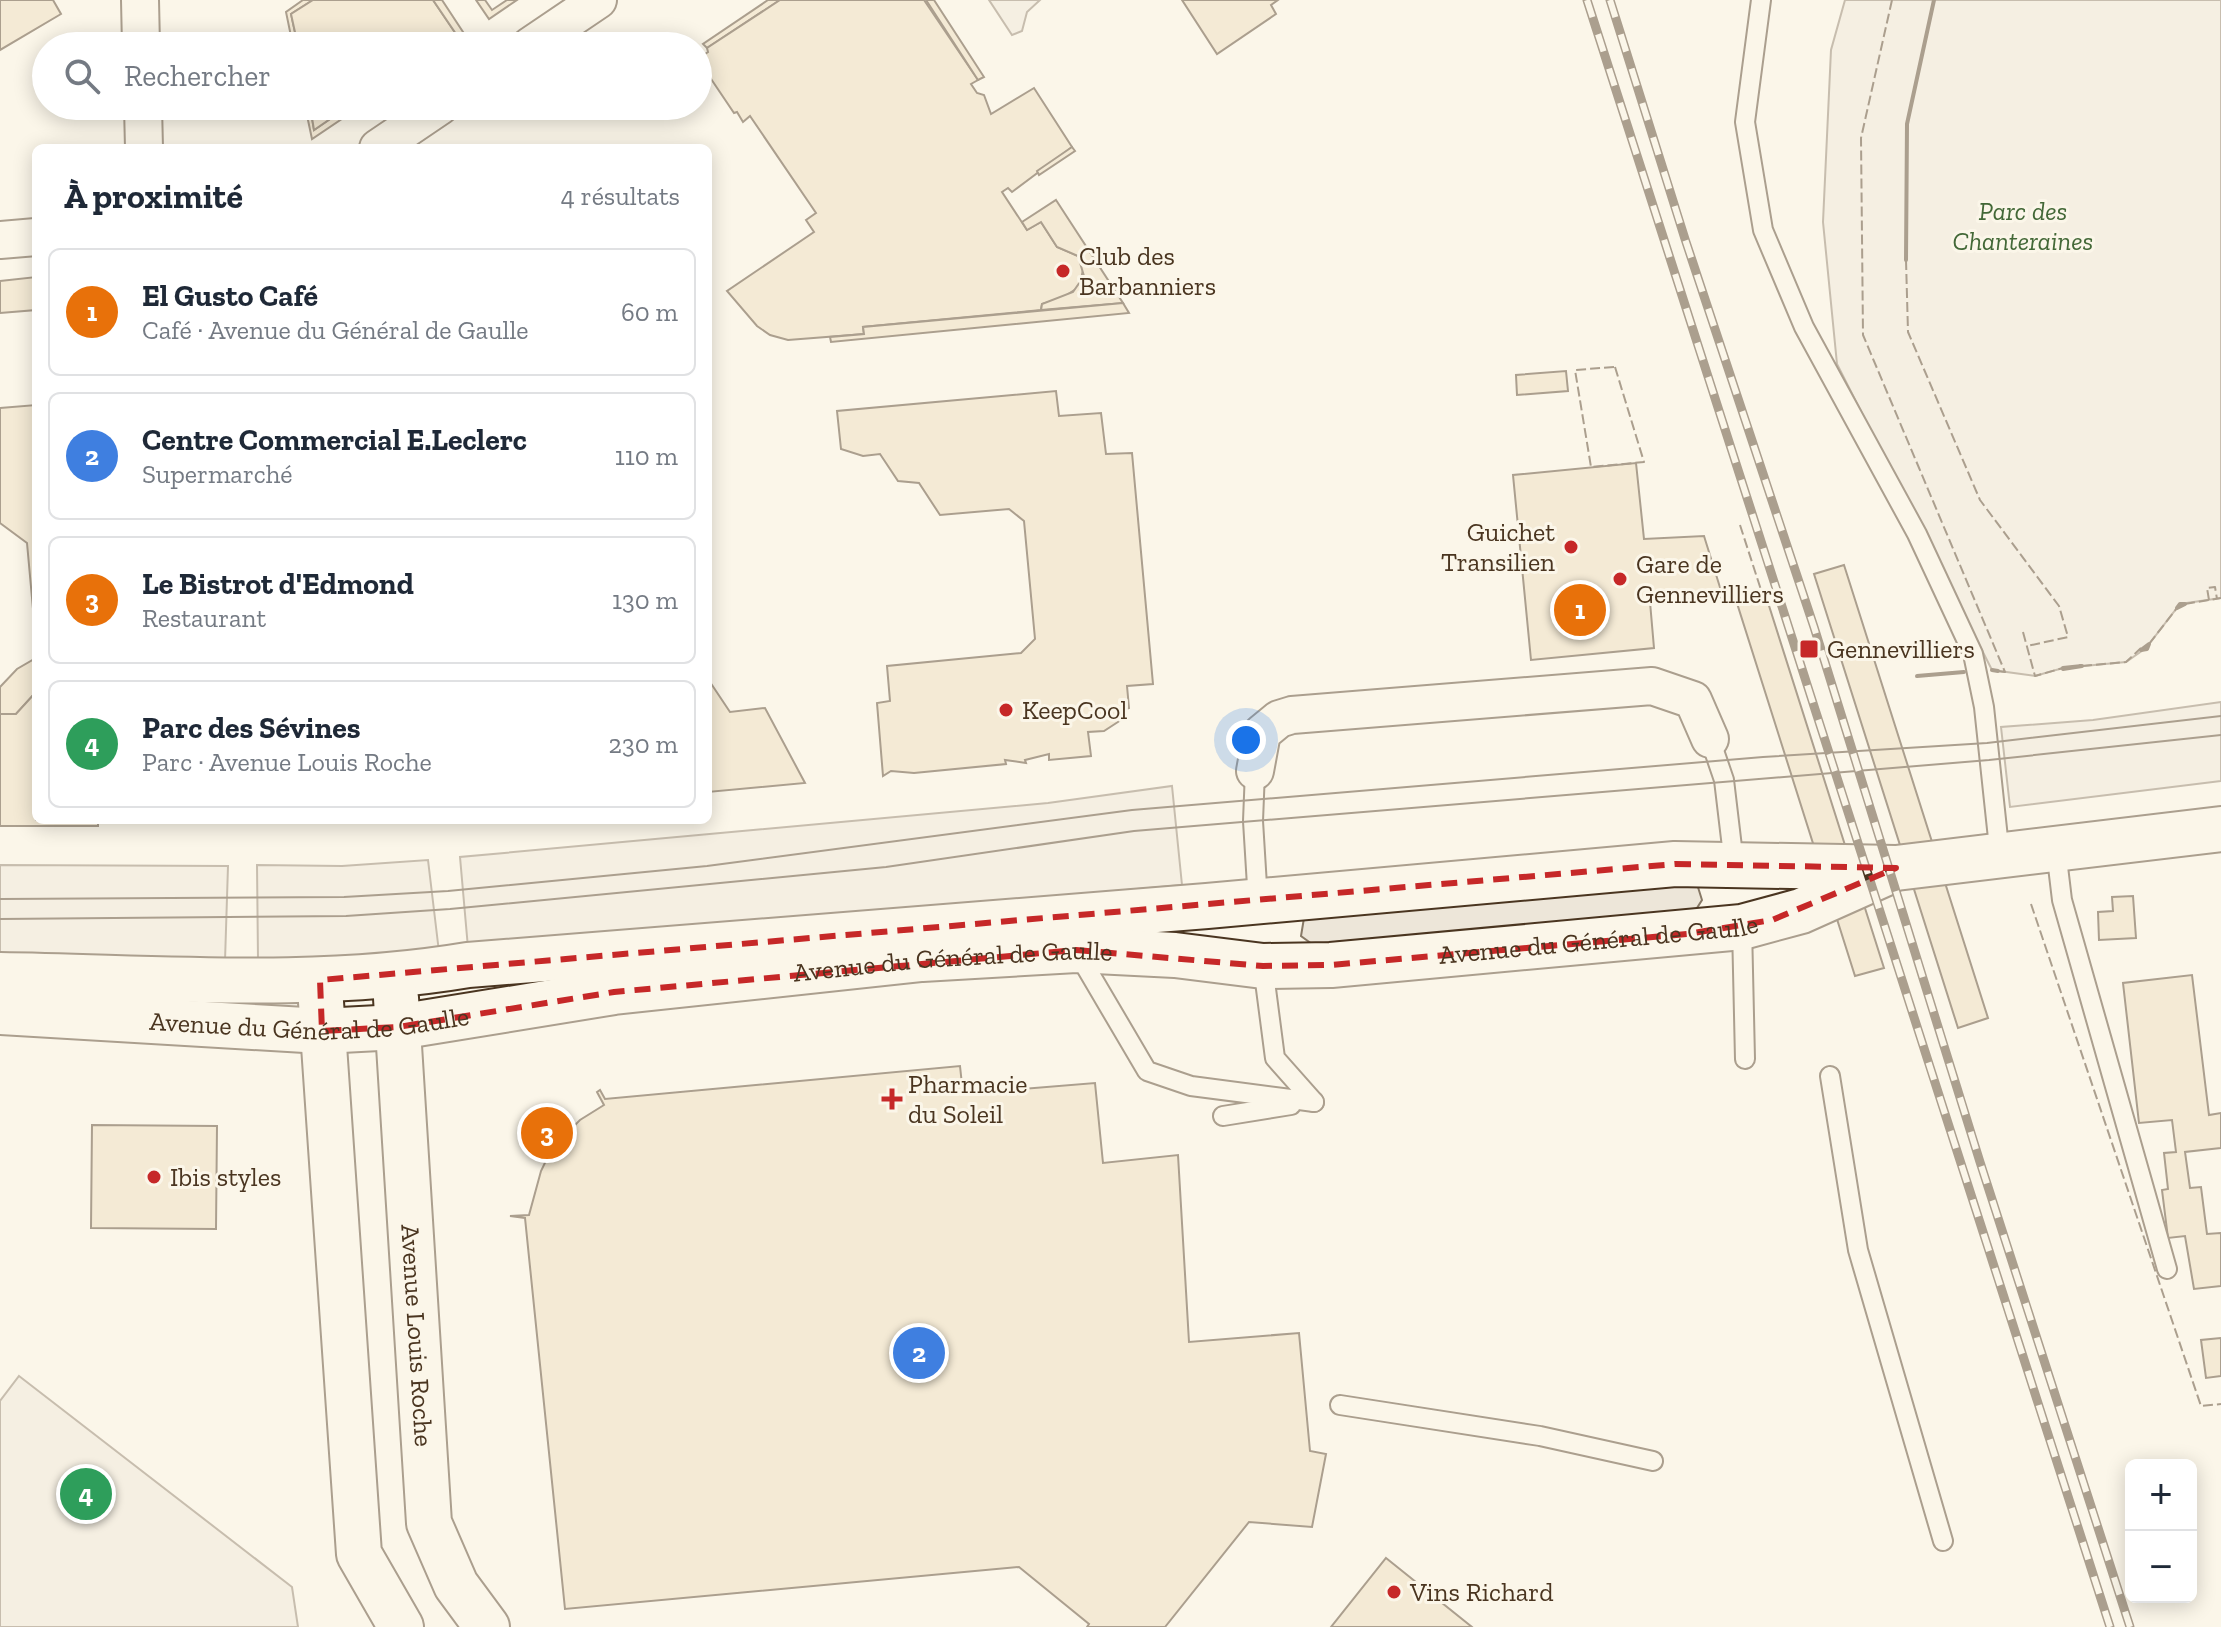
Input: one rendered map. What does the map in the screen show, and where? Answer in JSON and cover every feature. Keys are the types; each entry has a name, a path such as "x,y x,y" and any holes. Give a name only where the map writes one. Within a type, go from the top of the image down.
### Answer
{"main road":[{"name":"Avenue du Général de Gaulle","path":"0,975 320,980 393,976 468,965 1258,902 1675,864 1896,868 2221,829"},
{"path":"1734,864 1742,927"},
{"name":"Avenue du Général de Gaulle","path":"0,1012 322,1031 398,1027 614,992 922,959 1076,950 1175,955 1263,966 1331,965 1742,927 1801,911 1896,868"},
{"path":"1258,902 1263,966"},
{"name":"Avenue Louis Roche","path":"393,976 429,1523 456,1585 487,1627"},
{"path":"320,980 359,1554 401,1627"}],"street":[{"path":"140,0 141,32"},
{"path":"551,32 598,0"},
{"path":"143,120 144,144"},
{"path":"384,144 419,120"},
{"path":"0,240 32,237"},
{"path":"1255,771 1262,733 1279,719 1292,715 1561,692 1652,686 1693,700 1710,739"}],"lane":[{"path":"1761,0 1745,122 1763,230 1804,327 1917,534 1973,654 1984,707 2000,857"},
{"path":"1710,739 1724,780 1734,864"},
{"path":"1255,771 1253,821 1258,902"},
{"path":"2056,850 2062,900 2167,1269"},
{"path":"1742,927 1741,997 1745,1059"},
{"path":"1076,950 1147,1071 1191,1086 1314,1102"},
{"path":"1263,966 1275,1058 1314,1102"},
{"path":"1830,1076 1858,1250 1943,1541"},
{"path":"1223,1116 1314,1102"},
{"path":"1340,1405 1540,1436 1653,1461"}],"highlighted area":[{"path":"1675,864 1896,868 1772,920 1687,934 1331,965 1263,966 1076,950 614,992 398,1027 322,1031 320,980"}],"green space":[{"path":"989,0 1040,0 1027,12 1022,31 1012,35"},
{"name":"Parc des Chanteraines","path":"1845,0 2221,0 2221,598 2180,604 2146,648 2126,662 2063,668 2035,676 1992,670 1837,364 1823,222 1831,50"},
{"path":"2221,702 2221,781 2010,807 2001,727 2093,720"},
{"path":"1172,786 1182,885 468,948 460,857 1048,803"},
{"path":"428,860 439,952 355,959 258,959 257,865 342,866"},
{"path":"0,865 228,866 225,961 0,959"},
{"path":"1697,884 1702,900 1695,911 1312,944 1301,936 1304,918"},
{"path":"19,1376 292,1587 298,1627 0,1627 0,1401"}],"building":[{"path":"0,0 53,0 61,14 0,50"},
{"path":"303,0 313,0 291,14 295,32 290,32 286,12"},
{"path":"313,0 433,0 455,32 295,32 291,14"},
{"path":"433,0 442,0 463,32 455,32"},
{"path":"476,0 485,0 492,10 507,0 517,0 489,19"},
{"path":"768,0 780,0 712,45 712,38"},
{"path":"780,0 924,0 978,80 971,84 977,93 984,95 991,114 1034,88 1072,147 1012,192 1008,188 1002,192 1027,230 1041,222 1057,247 1078,256 1084,266 1079,287 1062,298 1042,304 1041,310 863,327 864,334 788,340 770,335 757,326 727,291 814,232 806,220 816,213 750,116 743,122 712,80 712,45"},
{"path":"926,0 934,0 984,77 978,80"},
{"path":"1182,0 1278,0 1271,5 1276,14 1217,54"},
{"path":"308,120 312,120 314,130 329,120 340,120 312,139"},
{"path":"312,120 329,120 314,130"},
{"path":"1072,147 1075,151 1039,175 1037,171"},
{"path":"1056,200 1123,303 1041,310 1042,304 1073,292 1084,276 1078,256 1057,247 1041,222 1027,230 1022,222"},
{"path":"32,277 32,310 0,313 0,281"},
{"path":"1123,303 1129,313 831,342 830,337 864,334 863,327"},
{"path":"1566,371 1568,391 1517,395 1516,375"},
{"path":"1056,391 1059,416 1101,413 1106,454 1132,453 1153,684 1127,686 1129,708 1123,710 1121,720 1104,731 1088,732 1091,756 1049,760 1049,754 1025,760 1026,763 1005,760 1006,764 914,773 891,771 883,776 877,703 890,701 887,666 1021,653 1035,639 1024,521 1009,509 940,515 919,483 898,481 880,454 863,456 841,449 837,411"},
{"path":"32,405 32,598 27,543 0,523 0,408"},
{"name":"Gare de Gennevilliers","path":"1636,463 1644,539 1704,536 1723,597 1650,602 1654,648 1531,660 1513,475"},
{"path":"1844,565 1988,1018 1958,1028 1814,574"},
{"path":"1764,590 1884,968 1855,976 1736,600"},
{"path":"32,660 32,696 16,714 0,714 0,687 17,669"},
{"path":"712,685 730,712 765,708 805,783 712,792"},
{"path":"32,696 32,824 98,826 0,826 0,714 16,714"},
{"path":"2133,896 2136,938 2099,940 2098,912 2113,911 2112,897"},
{"path":"2192,975 2209,1115 2221,1113 2221,1148 2185,1152 2190,1188 2201,1187 2207,1234 2221,1233 2221,1286 2194,1289 2185,1236 2168,1238 2162,1190 2168,1189 2164,1153 2176,1152 2172,1120 2139,1123 2123,983"},
{"path":"960,1066 963,1094 1095,1083 1103,1163 1178,1155 1189,1342 1299,1333 1310,1451 1326,1454 1312,1527 1249,1522 1165,1627 1087,1627 1089,1624 1019,1567 565,1609 525,1218 510,1216 529,1215 541,1171 552,1148 580,1120 604,1105 597,1092 600,1090 605,1099"},
{"name":"Ibis styles","path":"92,1125 217,1126 216,1229 91,1228"},
{"path":"2221,1338 2221,1376 2206,1378 2201,1340"},
{"name":"Vins Richard","path":"1386,1558 1472,1627 1331,1627"}],"tram line":[{"path":"0,899 344,897 448,891 707,866 1132,810 1763,757 1987,743 2221,716"},
{"path":"0,919 346,916 450,909 886,867 1134,831 1989,760 2221,735"}],"railway":[{"path":"1587,0 2110,1627"},
{"path":"1610,0 1685,239 1814,627 1980,1162 2130,1627"}],"fence":[{"path":"1892,0 1861,138 1863,335 2005,672 1998,671"},
{"path":"1906,260 1908,332 1980,500 2059,606 2068,637 2027,646"},
{"path":"1615,367 1644,462 1591,467 1575,370 1615,367"},
{"path":"1740,525 1762,593"},
{"path":"2209,600 2207,588 2215,587 2217,599"},
{"path":"2185,604 2221,598"},
{"path":"2149,644 2177,608"},
{"path":"2023,632 2035,676 2063,668"},
{"path":"2082,666 2126,662 2141,648"},
{"path":"2031,904 2201,1406 2221,1404"}],"wall":[{"path":"1906,260 1907,124 1934,0"},
{"path":"2180,604 2185,604 2177,608 2180,604"},
{"path":"2149,644 2147,649 2141,650 2149,644"},
{"path":"2082,666 2063,669 2063,668 2082,666"},
{"path":"1992,670 1998,671"},
{"path":"1917,676 1964,672"}],"place":[{"name":"Club des Barbanniers","path":"1063,271"},
{"name":"Guichet Transilien","path":"1571,547"},
{"name":"Gare de Gennevilliers","path":"1620,579"},
{"name":"El Gusto Café","path":"1580,610"},
{"name":"Gennevilliers","path":"1809,649"},
{"name":"KeepCool","path":"1006,710"},
{"name":"Pharmacie du Soleil","path":"892,1099"},
{"name":"Le Bistrot d'Edmond","path":"547,1133"},
{"name":"Ibis styles","path":"154,1177"},
{"name":"Centre Commercial E.Leclerc","path":"919,1353"},
{"name":"Parc des Sévines","path":"86,1494"},
{"name":"Vins Richard","path":"1394,1592"}]}
